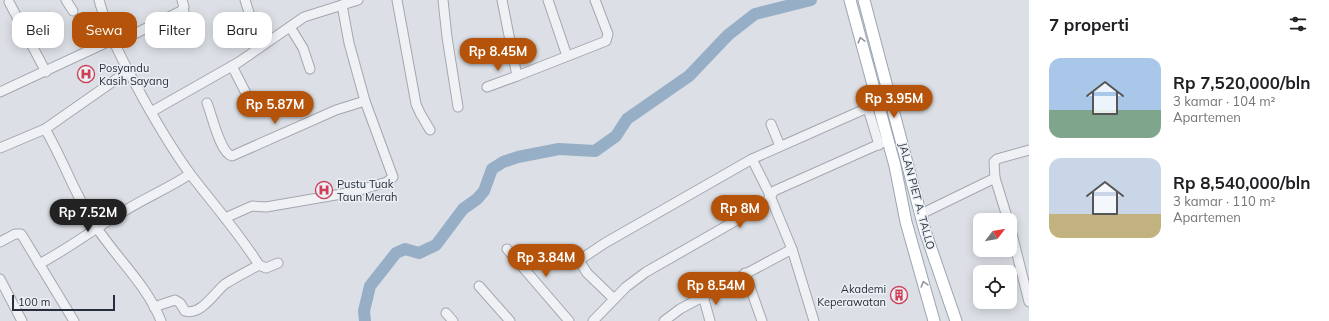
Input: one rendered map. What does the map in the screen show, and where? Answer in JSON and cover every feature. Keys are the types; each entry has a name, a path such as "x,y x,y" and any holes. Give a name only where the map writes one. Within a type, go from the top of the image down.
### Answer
{"main road":[{"name":"JALAN PIET A. TALLO","path":"850,0 872,78 883,142 934,321"},
{"name":"JALAN PIET A. TALLO","path":"864,0 932,254 956,321"}],"street":[{"path":"66,0 73,11"},
{"path":"99,0 102,12"},
{"path":"245,0 249,12"},
{"path":"272,39 313,13 358,0"},
{"path":"397,0 416,104 420,114 430,130"},
{"path":"443,0 458,107"},
{"path":"502,0 517,76"},
{"path":"548,0 567,56"},
{"path":"487,87 606,41 608,38 596,0"},
{"path":"0,6 11,1 46,72"},
{"path":"137,29 183,4"},
{"path":"225,218 252,206 266,207 353,192 387,182 392,178 393,175 365,101 349,43 342,5"},
{"path":"290,26 303,48 310,68"},
{"path":"0,92 100,48"},
{"path":"116,48 151,112 190,174 225,218 259,265 266,268 278,263"},
{"path":"151,112 232,66 259,48"},
{"path":"232,66 252,105"},
{"path":"0,148 45,129 128,71"},
{"path":"207,103 225,152 232,156 336,110 365,101"},
{"path":"593,321 626,287 646,272 766,203 769,195 776,190 804,179 883,142 869,112 865,109 752,159 605,243 581,259 580,262 587,273 614,299"},
{"path":"771,124 780,146"},
{"path":"45,129 98,229 127,265 154,307 161,321"},
{"path":"1006,213 995,178 994,162 996,159 1029,150"},
{"path":"752,159 792,249 814,321"},
{"path":"39,264 60,253 126,210 163,191 190,174"},
{"path":"921,214 995,178"},
{"path":"0,242 15,234 21,234 74,321"},
{"path":"507,249 569,321"},
{"path":"664,321 680,309 703,296 792,249"},
{"path":"1017,254 1029,302"},
{"path":"154,307 175,300 180,303 185,311 191,312 210,300 224,285 259,265"},
{"path":"745,273 762,321"},
{"path":"0,279 22,321"},
{"path":"479,286 510,321"},
{"path":"703,296 710,321"},
{"path":"446,313 453,321"}],"waterway":[{"path":"365,321 364,311 370,286 396,253 405,249 419,253 436,245 463,209 477,199 484,191 492,169 503,162 518,157 559,149 595,151 616,136 627,119 689,76 728,35 755,14 811,0"}],"place":[{"name":"Posyandu Kasih Sayang","path":"86,74"},
{"name":"Pustu Tuak Taun Merah","path":"324,190"},
{"name":"Akademi Keperawatan","path":"899,295"}]}
